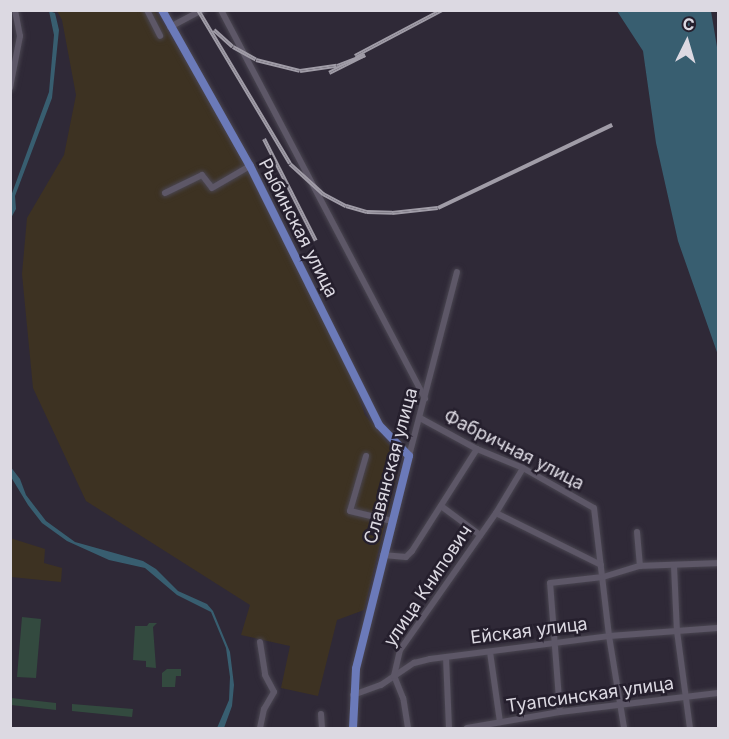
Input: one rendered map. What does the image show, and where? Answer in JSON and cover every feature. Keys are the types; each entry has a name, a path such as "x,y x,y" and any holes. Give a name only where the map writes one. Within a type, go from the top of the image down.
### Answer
{"main road":[{"name":"Рыбинская улица","path":"162,10 250,166 379,424 409,456"},
{"name":"Славянская улица","path":"353,729 356,669 409,456"}],"street":[{"path":"10,88 20,37 15,10"},
{"path":"147,10 160,36"},
{"path":"170,27 202,10"},
{"path":"221,10 425,399"},
{"path":"10,36 20,37"},
{"path":"165,193 202,175 212,188 250,166"},
{"name":"Славянская улица","path":"409,456 457,272"},
{"name":"Фабричная улица","path":"420,418 477,449 523,468 594,508 601,565"},
{"path":"383,555 406,557 477,449"},
{"path":"366,456 350,511 392,522"},
{"name":"улица Книпович","path":"408,729 404,698 394,676 396,662 408,635 496,513 523,468"},
{"path":"441,506 480,535"},
{"path":"496,513 601,565 609,636 624,729"},
{"path":"637,532 640,566"},
{"path":"560,712 550,583 603,577 640,566 718,562"},
{"path":"674,566 677,632 690,729"},
{"name":"Ейская улица","path":"353,695 370,691 414,663 446,657 609,636 718,628"},
{"path":"260,642 265,675 274,692 264,709 260,729"},
{"path":"490,652 500,722"},
{"path":"446,657 449,729"},
{"name":"Туапсинская улица","path":"467,729 560,712 718,693"},
{"path":"321,714 322,729"}],"shaded area":[{"path":"57,11 155,11 198,80 250,175 353,379 365,415 401,459 364,610 337,620 318,696 281,688 290,646 241,635 250,605 86,501 33,388 22,274 27,218 64,155 76,95 62,20"},
{"path":"10,538 45,549 44,563 62,568 61,582 11,577"}],"green space":[{"path":"22,617 41,619 36,678 17,677"},
{"path":"149,623 157,623 153,627 156,668 146,667 146,661 133,660 135,626 147,626"},
{"path":"167,669 181,669 181,676 176,676 175,687 162,687 162,673"},
{"path":"11,698 56,703 56,710 11,705"},
{"path":"72,704 133,709 132,717 72,711"}],"water":[{"path":"49,11 55,13 59,30 52,98 15,196 16,209 11,218 11,196 49,92 54,35"},
{"path":"617,11 711,11 718,53 718,355 678,241 656,143 643,51"},
{"path":"10,466 20,479 26,495 46,521 75,542 143,561 156,569 178,591 207,604 213,611 230,652 234,685 232,706 224,728 217,728 229,700 230,677 226,648 211,612 177,595 145,568 109,560 67,541 42,523 11,477"}],"railway":[{"path":"198,10 290,164 323,194 346,206 367,212 392,213 438,208 612,125"},
{"path":"355,56 442,10"},
{"path":"214,30 233,47 256,60 300,71 337,66 365,55 329,73"},
{"path":"264,139 316,241"}]}
